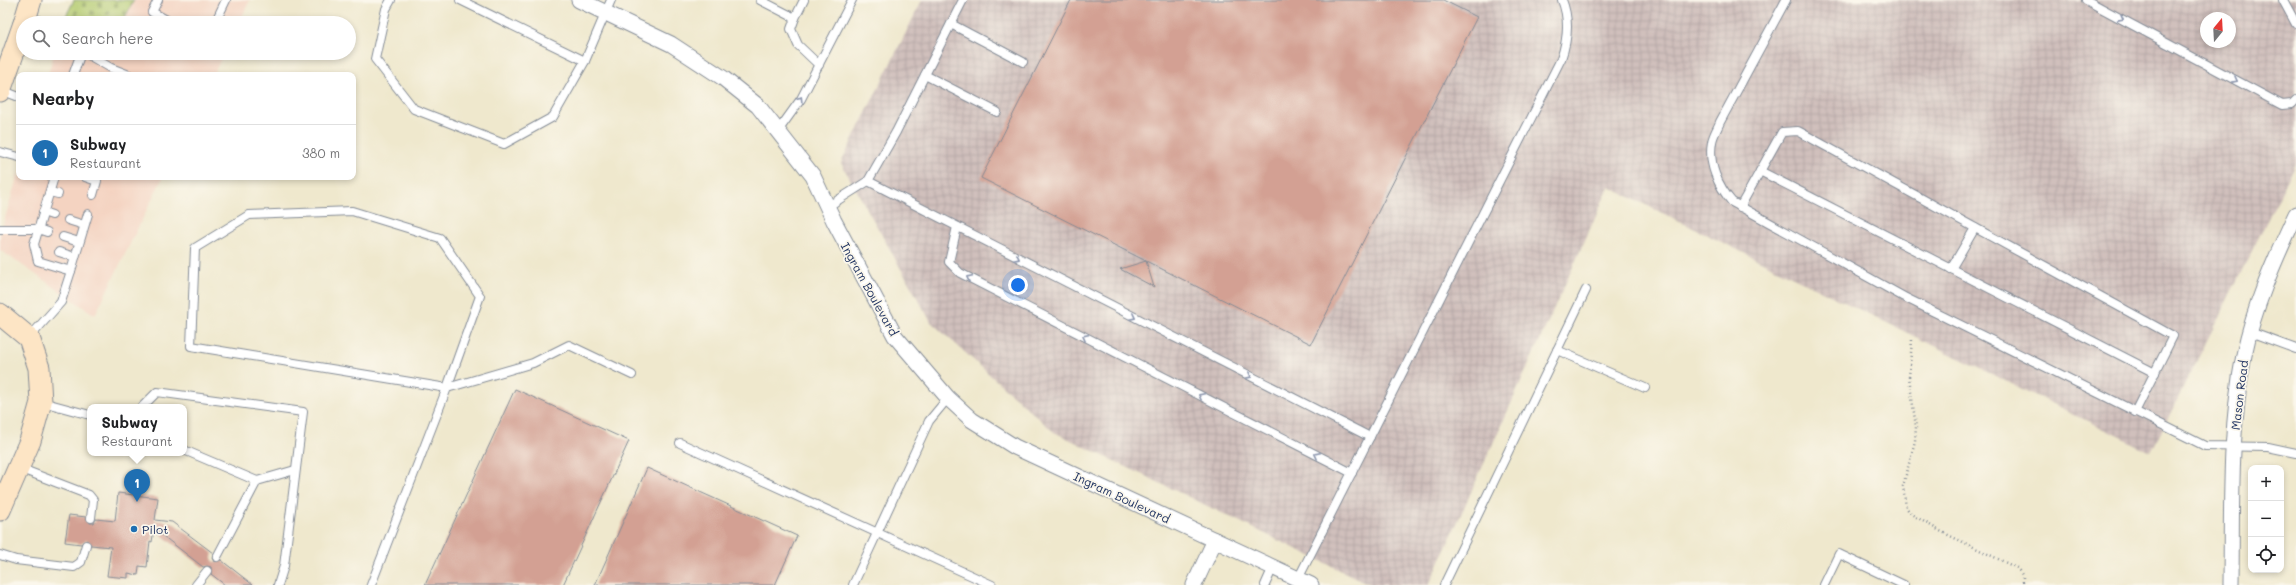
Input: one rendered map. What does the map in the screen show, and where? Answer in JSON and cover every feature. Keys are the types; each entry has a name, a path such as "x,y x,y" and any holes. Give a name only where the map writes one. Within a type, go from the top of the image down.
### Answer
{"street":[{"name":"Ingram Boulevard","path":"579,0 608,6 671,44 723,78 758,106 813,176 827,207 895,336 948,398 972,420 1015,447 1304,582"},
{"path":"0,90 5,62 16,36"},
{"name":"Mason Road","path":"2231,585 2234,446 2237,396 2250,332 2267,279 2296,214"},
{"path":"0,314 29,338 39,368 42,402 30,440 0,510"},
{"path":"1194,585 1215,540"}],"lane":[{"path":"158,0 152,12 159,16"},
{"path":"218,16 226,0"},
{"path":"391,0 386,9 375,59 414,109 504,144 553,117 585,61 608,6"},
{"path":"460,0 585,61"},
{"path":"760,0 795,18"},
{"path":"804,0 790,30 798,45 819,65"},
{"path":"778,131 801,99 852,0"},
{"path":"827,207 868,182 963,0"},
{"path":"1304,582 1352,473 1561,59 1566,47 1568,25 1562,0"},
{"path":"1786,0 1720,122 1712,142 1712,164 1721,189 1732,202 1904,297 2204,446 2268,447 2291,450 2296,453"},
{"path":"2086,0 2282,105 2292,104 2296,100"},
{"path":"2283,0 2296,24"},
{"path":"951,24 1023,62"},
{"path":"74,72 78,60"},
{"path":"97,60 121,72"},
{"path":"925,75 997,112"},
{"path":"0,90 16,96"},
{"path":"1740,206 1782,132 1798,131 2173,336 2135,412"},
{"path":"0,152 16,156"},
{"path":"1760,171 2155,373"},
{"path":"54,180 54,193 48,214 38,230 38,261 71,272"},
{"path":"93,195 98,180"},
{"path":"868,182 1370,437"},
{"path":"372,585 447,388 480,296 440,238 352,210 249,215 195,248 190,346 447,388 532,363 569,346 632,375"},
{"path":"29,338 61,302 88,214"},
{"path":"68,220 84,225"},
{"path":"957,227 949,262 960,273 1352,473"},
{"path":"1951,269 1975,228"},
{"path":"0,230 38,230 47,232"},
{"path":"63,237 79,242"},
{"path":"59,252 75,257"},
{"path":"1444,585 1586,290"},
{"path":"2250,332 2296,349"},
{"path":"1557,350 1645,388"},
{"path":"145,404 157,392 303,412 284,566 278,585"},
{"path":"853,585 929,421 948,398"},
{"path":"42,402 87,414"},
{"path":"680,443 992,585"},
{"path":"187,451 256,481 295,470"},
{"path":"18,468 90,495 93,500 91,518"},
{"path":"217,557 256,481"},
{"path":"0,554 16,560 74,567 81,562 86,545"},
{"path":"1824,585 1839,554 1904,585"},
{"path":"1265,585 1273,567"},
{"path":"196,585 207,571"}],"path":[{"path":"1912,340 1909,377 1916,427 1915,441 1903,486 1906,507 1911,514 1940,531 2017,568 2023,576 2023,585"}],"shaded area":[{"path":"74,0 250,0 242,16 66,16"},
{"path":"922,0 2296,0 2296,163 2151,452 1609,187 1429,585 1371,585 1054,432 931,322 841,163"},
{"path":"52,60 220,60 214,72 49,72"},
{"path":"16,180 162,180 95,315 0,250 0,235"}],"green space":[{"path":"74,0 134,0 126,16 66,16"}],"building":[{"path":"1071,0 1443,0 1477,17 1311,344 981,178"},
{"path":"1146,261 1154,287 1120,269"},
{"path":"515,389 629,441 563,585 425,585"},
{"path":"647,468 797,536 775,585 595,585"},
{"path":"118,493 158,498 155,520 172,522 213,553 212,558 214,562 221,560 253,585 225,585 211,574 211,567 203,567 154,529 152,542 150,541 147,567 139,566 138,575 128,573 128,578 107,576 111,547 91,545 87,540 81,544 65,542 69,515 86,517 90,523 94,523 96,519 115,521"}],"place":[{"name":"Subway","path":"137,502"},
{"name":"Pilot","path":"134,529"}]}
